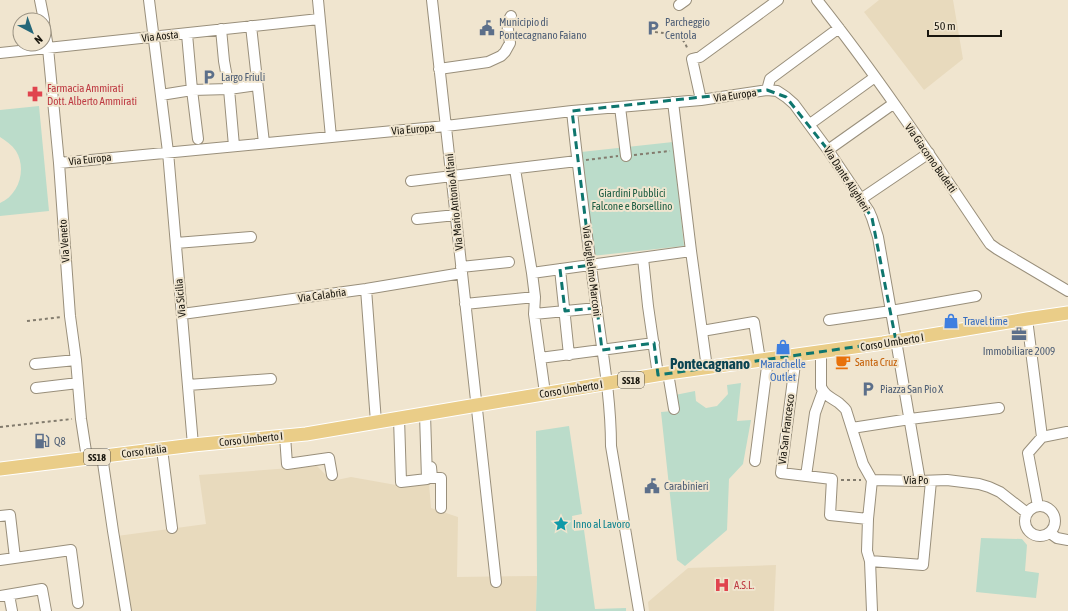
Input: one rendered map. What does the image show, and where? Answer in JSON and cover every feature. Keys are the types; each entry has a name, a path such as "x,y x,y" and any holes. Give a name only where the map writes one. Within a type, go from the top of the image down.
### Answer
{"main road":[{"name":"Corso Umberto I","path":"193,445 306,434 606,383 821,353 1027,318 1068,313"},
{"name":"Corso Italia","path":"0,469 193,445"}],"street":[{"name":"Via Veneto","path":"40,0 42,12"},
{"name":"Via Sicilia","path":"149,0 168,152 193,445"},
{"path":"318,0 331,137"},
{"name":"Via Mario Antonio Alfani","path":"432,0 496,582"},
{"path":"701,100 692,59 700,57 778,0"},
{"name":"Via Giacomo Budetti","path":"817,0 875,77 929,153 990,244 1068,291"},
{"path":"439,69 488,62 501,56 510,43 507,23 511,16"},
{"name":"Via Aosta","path":"52,48 320,19"},
{"path":"251,26 264,143"},
{"path":"767,90 770,79 839,28"},
{"path":"221,29 224,61 229,89 234,146"},
{"path":"187,34 198,139"},
{"name":"Via Aosta","path":"0,53 12,52"},
{"name":"Via Veneto","path":"48,52 59,162 70,316 76,360 81,419 87,458"},
{"path":"810,124 875,77"},
{"path":"161,95 192,90 229,89 257,85"},
{"name":"Via Europa","path":"59,162 446,126 572,111 701,100 767,90"},
{"name":"Via Dante Alighieri","path":"767,90 777,91 794,104 828,150 872,218 878,237 920,481"},
{"path":"673,102 707,368"},
{"path":"828,150 893,104"},
{"path":"620,107 626,156"},
{"name":"Via Guglielmo Marconi","path":"572,111 577,161 606,383 612,446 638,611"},
{"path":"861,199 929,153"},
{"path":"411,181 577,161"},
{"path":"516,168 532,273 534,314 545,393"},
{"path":"417,219 456,215"},
{"path":"176,243 250,236"},
{"path":"532,273 691,250"},
{"path":"643,258 654,342 674,409"},
{"name":"Via Calabria","path":"182,314 366,289 509,262"},
{"path":"560,269 569,355"},
{"path":"366,289 376,422"},
{"path":"829,320 976,296"},
{"path":"465,304 534,297"},
{"path":"534,314 597,308"},
{"path":"1027,318 1042,437"},
{"path":"702,331 754,322 764,360 755,461"},
{"path":"540,358 654,342"},
{"path":"806,476 815,413 823,391 821,353"},
{"name":"Via San Francesco","path":"796,356 781,473 832,479"},
{"path":"35,364 76,360"},
{"path":"188,385 271,379"},
{"path":"36,388 78,383"},
{"path":"823,391 830,398 840,403 846,410 863,464 872,480 868,519 867,551 870,561 872,611"},
{"path":"852,428 999,408"},
{"path":"399,418 401,482 427,479 425,414"},
{"path":"1038,506 1028,453 1042,437 1067,432"},
{"path":"285,436 287,464 329,458 332,474"},
{"path":"426,448 431,451 432,478 441,478 441,508"},
{"path":"162,449 172,528"},
{"path":"102,456 126,611"},
{"path":"832,479 830,515 868,519"},
{"name":"Via Po","path":"872,480 947,480 979,484 1000,492 1027,513"},
{"path":"870,561 923,565 931,480"},
{"path":"1038,506 1046,508 1053,513 1055,522 1050,533 1042,537 1037,537 1029,533 1025,526 1025,517 1027,513 1038,506"},
{"path":"0,516 10,515 15,558"},
{"path":"1050,533 1057,538 1068,540"},
{"path":"0,560 71,550 78,603"},
{"path":"12,611 5,596 42,589 46,611"}],"path":[{"path":"655,32 679,35 685,43 692,59"},
{"path":"27,321 70,316"},
{"path":"0,426 81,419"},
{"path":"832,479 872,480"}],"highlighted area":[{"path":"767,90 786,97 828,150 872,218 896,341 658,375 654,343 602,350 597,308 565,311 560,269 591,265 572,111"}],"shaded area":[{"path":"879,0 953,0 963,59 924,90 864,12"},
{"path":"317,466 332,481 351,477 396,485 429,484 431,508 458,517 457,577 537,576 536,611 129,611 117,536 206,524 199,475"},
{"name":"A.S.L.","path":"776,565 774,611 649,611 648,602 688,568"}],"green space":[{"path":"39,106 49,211 0,216 0,203 7,199 16,188 21,173 21,166 16,151 11,145 0,137 0,110"},
{"name":"Giardini Pubblici Falcone e Borsellino","path":"673,142 684,246 592,256 581,152"},
{"path":"741,383 737,421 751,420 743,464 729,479 727,530 685,566 677,560 661,412 673,411 670,396 695,391 696,401 706,408 717,406 728,394 727,385"},
{"path":"569,426 582,514 572,516 574,531 584,530 595,609 626,608 626,611 536,611 536,431"},
{"path":"981,538 1022,539 1027,545 1025,571 1039,573 1036,598 976,592"}],"place":[{"name":"Municipio di Pontecagnano Faiano","path":"487,28"},
{"name":"Parcheggio Centola","path":"653,28"},
{"name":"Largo Friuli","path":"209,77"},
{"name":"Farmacia Ammirati Dott. Alberto Ammirati","path":"35,94"},
{"name":"Travel time","path":"951,321"},
{"name":"Immobiliare 2009","path":"1019,334"},
{"name":"Marachelle Outlet","path":"783,347"},
{"name":"Santa Cruz","path":"843,362"},
{"name":"Piazza San Pio X","path":"868,389"},
{"name":"Q8","path":"42,441"},
{"name":"Carabinieri","path":"652,486"},
{"name":"Inno al Lavoro","path":"561,524"},
{"name":"A.S.L.","path":"722,585"}],"district":[{"name":"Pontecagnano","path":"710,364"}]}
